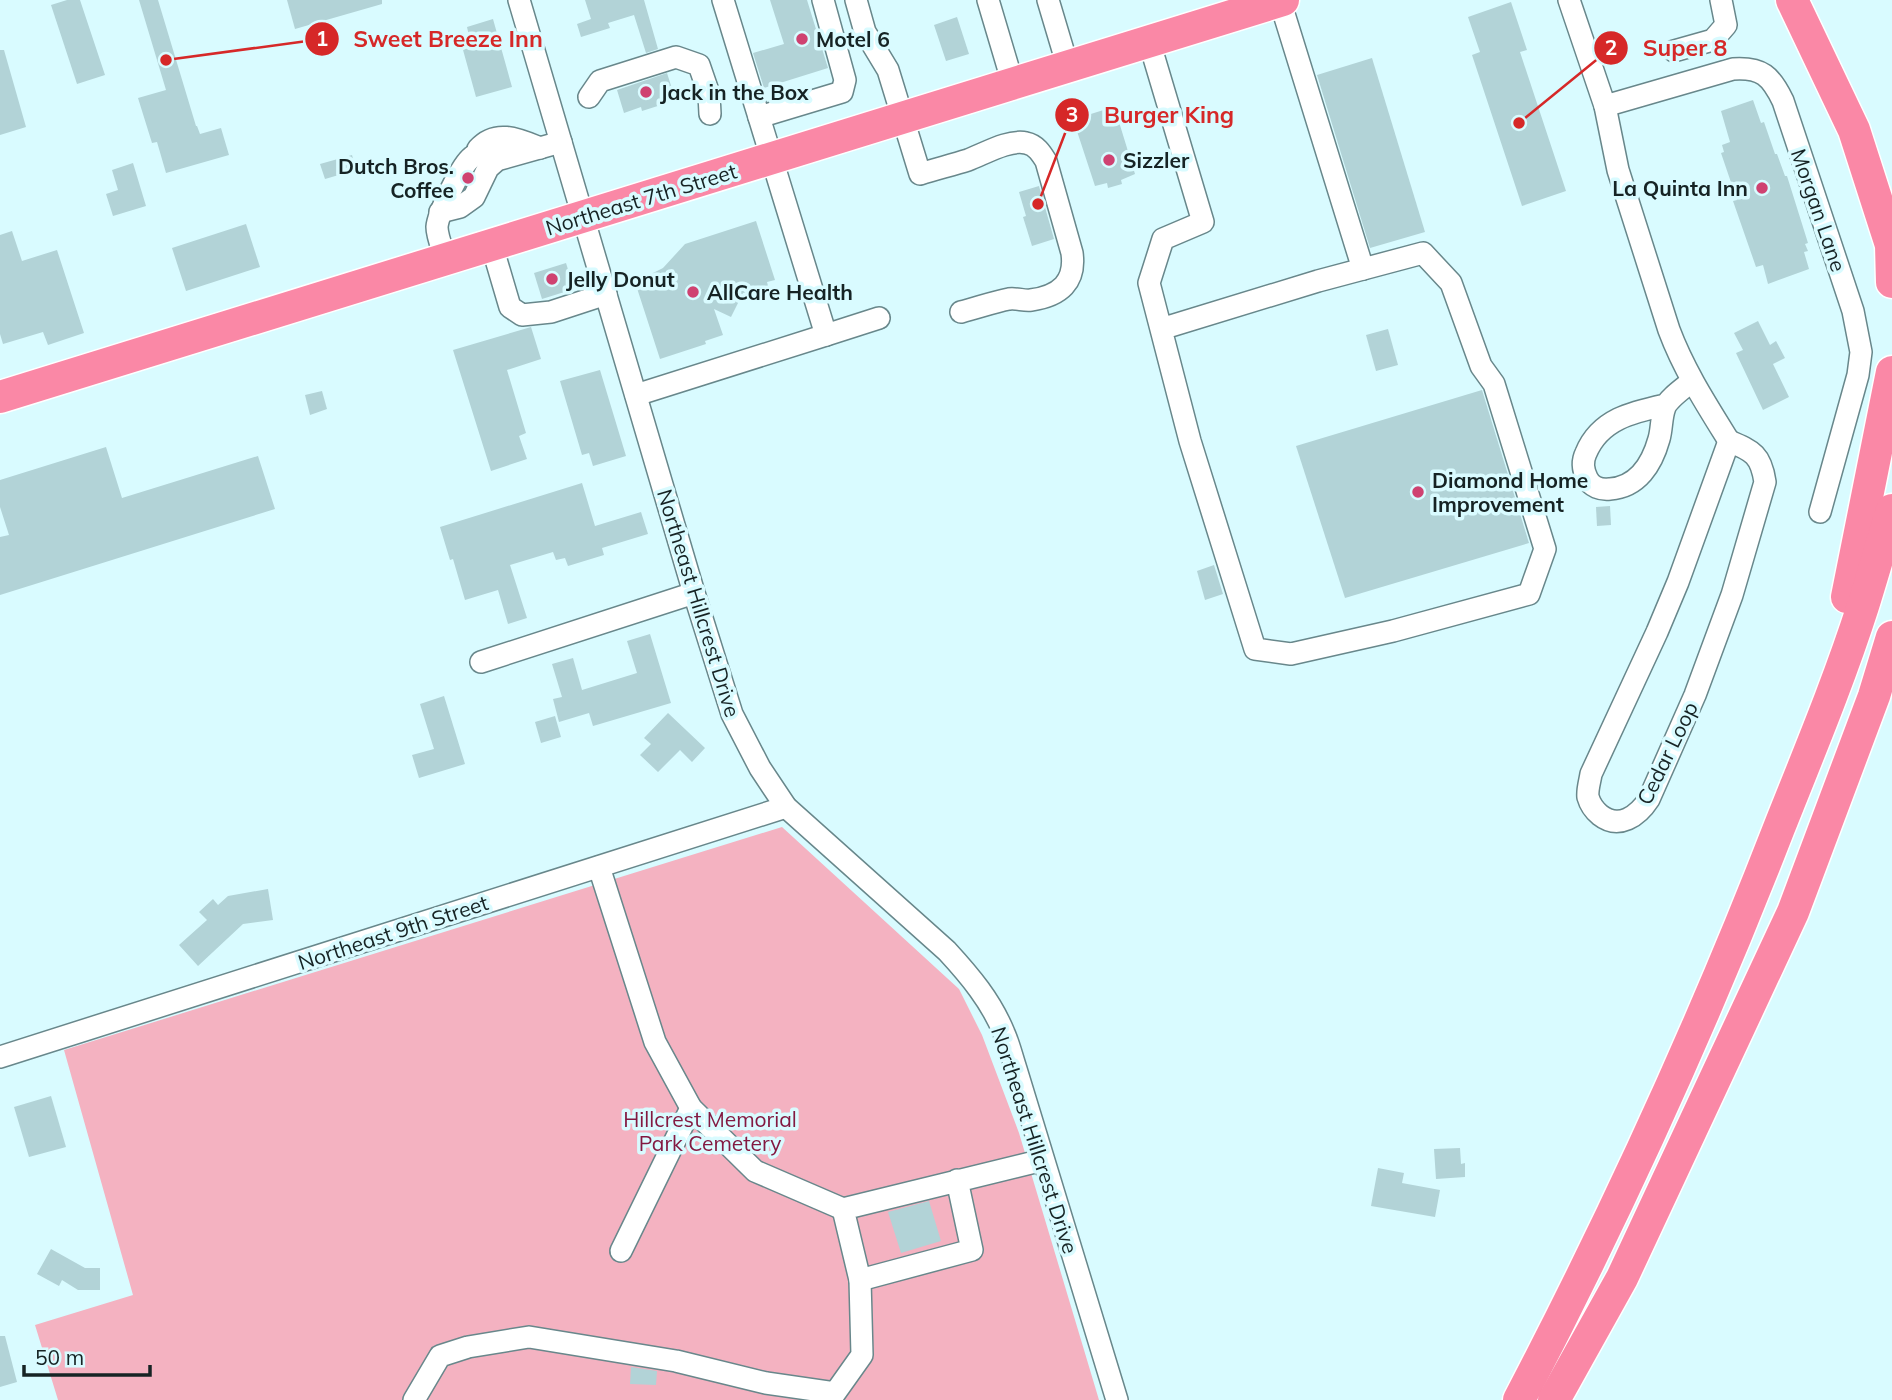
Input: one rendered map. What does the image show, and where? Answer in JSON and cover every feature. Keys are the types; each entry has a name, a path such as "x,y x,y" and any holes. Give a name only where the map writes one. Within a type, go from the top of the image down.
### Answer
{"highway":[{"name":"Northeast 7th Street","path":"0,397 1282,0"},
{"path":"1792,0 1854,130 1891,245 1892,282"},
{"path":"1823,716 1892,372"},
{"path":"1519,1400 1659,1115 1739,932 1823,716 1862,608 1892,510"},
{"path":"1554,1400 1622,1278 1793,912 1874,696 1892,637"}],"street":[{"name":"Northeast Hillcrest Drive","path":"519,0 732,714 760,768 786,807 947,951 982,992 1005,1033 1117,1400"},
{"path":"723,0 826,335"},
{"path":"759,117 842,92 845,80 823,0"},
{"path":"856,0 865,32 888,70 920,174 1021,142 1029,143 1039,150 1046,161 1072,253 1070,281 1063,288 1030,301 1012,299 961,312"},
{"path":"988,0 1013,84"},
{"path":"1048,0 1068,67"},
{"path":"1282,0 1363,269"},
{"path":"1569,0 1605,106 1613,150 1669,330 1692,381 1729,440"},
{"path":"1674,51 1713,40 1726,25 1721,0"},
{"path":"1149,41 1203,222 1163,239 1149,283 1190,441 1255,649 1291,654 1393,631 1529,594 1545,549 1494,384 1481,366 1451,283 1423,253 1161,329"},
{"path":"589,97 600,81 676,57 699,65 709,94 710,114"},
{"name":"Morgan Lane","path":"1605,106 1733,69 1748,68 1764,73 1775,85 1783,101 1853,311 1861,352 1858,375 1820,512"},
{"path":"446,260 437,229 440,212 461,172 481,145 494,137 502,136 540,148"},
{"path":"440,212 460,207 474,197 488,168 497,160 561,142"},
{"path":"471,158 487,150 509,155"},
{"path":"492,246 510,307 522,315 551,312 606,294"},
{"path":"635,395 879,318"},
{"path":"1665,405 1692,381"},
{"name":"Cedar Loop","path":"1729,440 1748,449 1757,457 1763,467 1765,482 1732,595 1695,695 1649,799 1643,809 1632,818 1612,822 1593,808 1588,796 1591,775 1673,595 1729,440"},
{"path":"481,662 694,593"},
{"name":"Northeast 9th Street","path":"0,1057 786,807"},
{"path":"599,867 655,1042 691,1108 755,1171 842,1209 1043,1160"},
{"path":"621,1251 691,1108"},
{"path":"860,1280 972,1251 957,1180"},
{"path":"414,1400 440,1356 468,1347 529,1337 676,1361 766,1382 835,1393 862,1355 860,1280 842,1209"}],"green space":[{"name":"Hillcrest Memorial Park Cemetery","path":"782,827 959,989 982,1035 1019,1133 1099,1400 58,1400 35,1325 133,1295 64,1050"}],"building":[{"path":"67,0 80,0 105,75 77,84 51,5"},
{"path":"139,0 158,0 196,126 200,134 221,128 229,155 166,173 157,142 152,143 138,98 166,90"},
{"path":"287,0 382,0 382,4 295,29"},
{"path":"585,0 644,0 658,49 646,53 634,15 608,23 610,28 581,37 577,24 591,19"},
{"name":"Motel 6","path":"770,0 807,0 828,68 764,88 753,53 784,44"},
{"path":"1511,2 1527,50 1520,52 1566,191 1522,206 1472,55 1480,52 1468,17"},
{"path":"957,17 969,54 946,61 934,25"},
{"path":"493,19 512,87 476,97 460,39 469,36 467,27"},
{"path":"0,50 4,50 26,127 0,135"},
{"path":"1372,58 1425,232 1370,248 1317,75"},
{"name":"Jack in the Box","path":"667,73 674,95 663,99 664,104 642,111 641,107 624,113 617,90"},
{"name":"La Quinta Inn","path":"1753,100 1787,176 1808,243 1805,244 1808,251 1804,252 1809,269 1768,284 1763,265 1756,267 1733,201 1737,200 1721,153 1724,152 1722,145 1730,142 1721,111"},
{"name":"Sizzler","path":"1110,108 1115,109 1135,174 1121,180 1122,184 1108,188 1107,183 1095,186 1074,122 1079,121 1078,118"},
{"path":"352,155 356,170 325,179 320,164"},
{"path":"133,163 146,206 113,216 106,194 118,190 112,170"},
{"path":"1039,186 1054,239 1032,246 1019,192"},
{"name":"AllCare Health","path":"756,221 775,280 767,282 768,286 743,293 731,317 714,309 723,335 705,341 706,344 660,359 634,279 663,268 685,244"},
{"path":"246,224 260,267 186,291 172,248"},
{"path":"12,231 22,261 57,250 84,333 48,345 43,332 3,344 0,334 0,235"},
{"path":"566,263 574,289 542,299 534,273"},
{"path":"1758,321 1770,345 1776,341 1785,358 1773,364 1789,397 1763,410 1736,353 1743,350 1734,333"},
{"path":"531,327 541,359 507,370 526,433 519,436 527,459 491,471 453,350"},
{"path":"1388,329 1398,365 1376,371 1366,335"},
{"path":"600,370 626,456 593,466 589,453 582,455 560,381"},
{"name":"Diamond Home Improvement","path":"1482,390 1529,543 1345,598 1296,446"},
{"path":"322,391 327,409 310,415 305,395"},
{"path":"106,447 122,498 258,456 275,509 0,595 0,537 9,535 0,507 0,480"},
{"path":"582,483 595,526 641,512 648,534 602,548 604,555 568,566 565,558 556,560 553,552 510,565 527,618 508,624 498,590 465,600 440,527"},
{"path":"1610,506 1611,525 1597,526 1596,507"},
{"path":"1214,565 1223,594 1205,600 1197,571"},
{"path":"650,634 671,703 593,726 589,713 559,722 553,699 562,697 552,664 573,658 582,690 637,673 627,641"},
{"path":"444,696 465,764 419,778 412,755 434,749 420,704"},
{"path":"668,713 705,748 692,762 680,750 658,772 640,755 651,744 644,738"},
{"path":"555,716 561,737 541,743 535,722"},
{"path":"268,889 273,920 243,924 198,966 179,945 207,920 199,912 213,899 218,905 228,896"},
{"path":"51,1096 66,1147 29,1157 14,1107"},
{"path":"1460,1148 1461,1164 1465,1163 1465,1177 1436,1179 1434,1149"},
{"path":"1378,1168 1404,1173 1402,1183 1440,1190 1435,1217 1371,1206"},
{"path":"929,1201 941,1241 901,1253 888,1212"},
{"path":"51,1249 85,1268 100,1268 100,1290 78,1290 62,1280 59,1286 37,1274"},
{"path":"0,1336 5,1336 17,1382 0,1387"},
{"path":"631,1367 657,1371 656,1385 630,1384"}],"place":[{"name":"Motel 6","path":"802,39"},
{"name":"Sweet Breeze Inn","path":"166,60"},
{"name":"Jack in the Box","path":"646,92"},
{"name":"Super 8","path":"1519,123"},
{"name":"Sizzler","path":"1109,160"},
{"name":"Dutch Bros. Coffee","path":"468,178"},
{"name":"La Quinta Inn","path":"1762,188"},
{"name":"Burger King","path":"1038,204"},
{"name":"Jelly Donut","path":"552,279"},
{"name":"AllCare Health","path":"693,292"},
{"name":"Diamond Home Improvement","path":"1418,492"}]}
